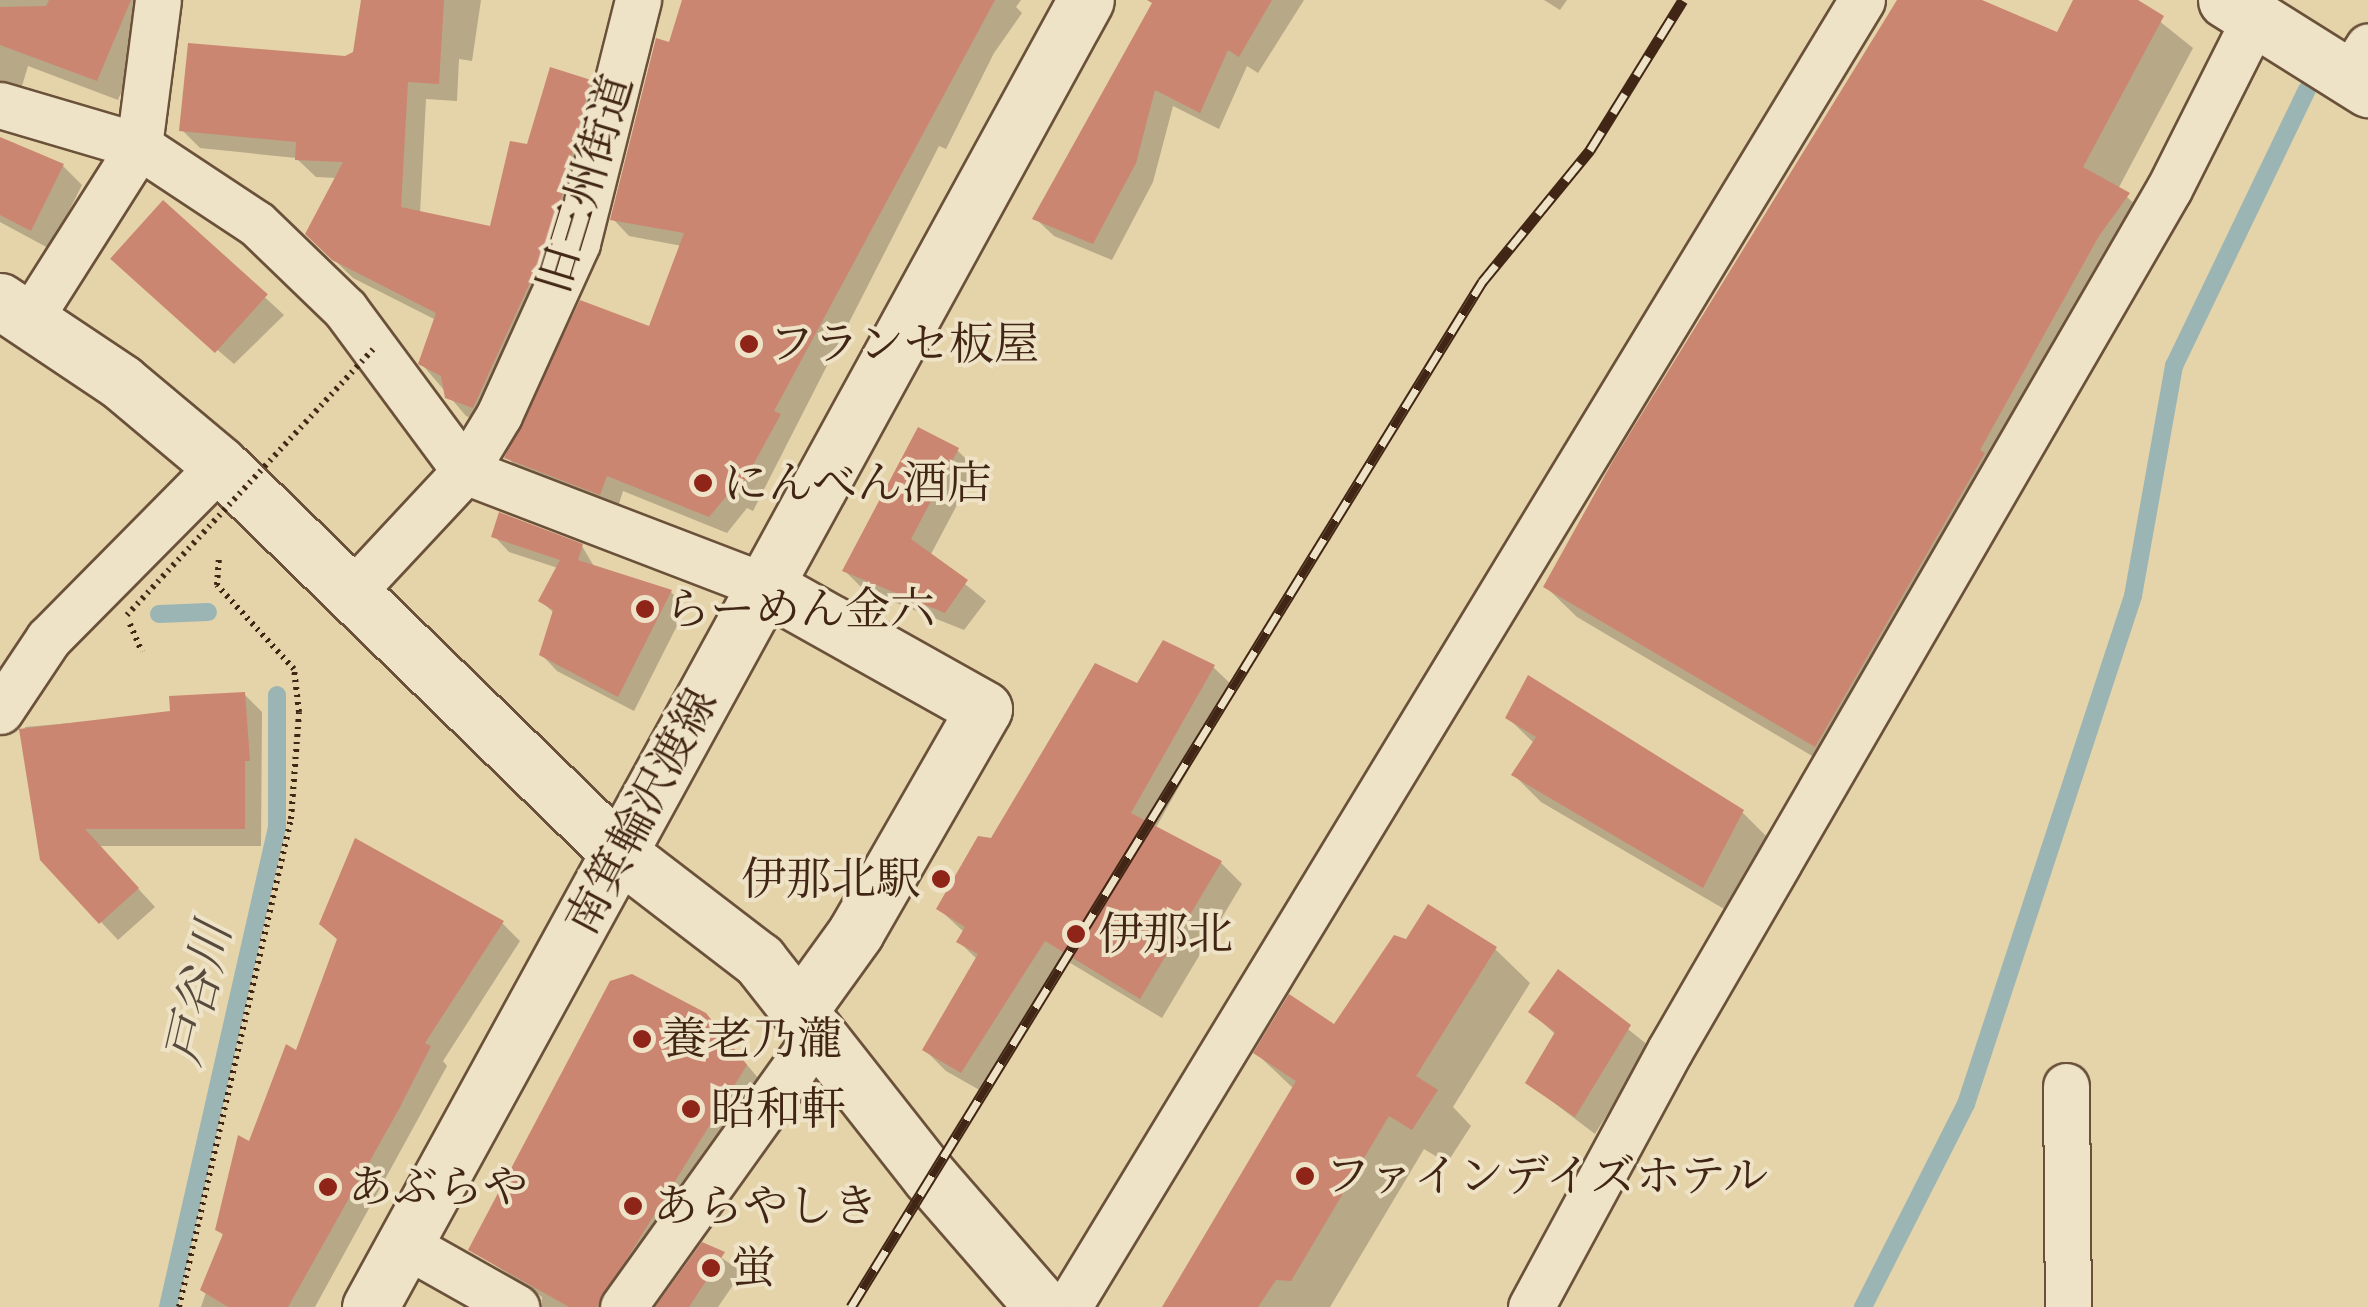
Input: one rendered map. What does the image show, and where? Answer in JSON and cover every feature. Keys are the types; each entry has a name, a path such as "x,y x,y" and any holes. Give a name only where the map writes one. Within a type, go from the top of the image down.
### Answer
{"street":[{"path":"158,0 139,146 15,309 121,382 220,465 618,852 759,960 1043,1307"},
{"name":"旧三州街道","path":"353,591 465,472 498,416 577,243 638,0"},
{"name":"南箕輪沢渡線","path":"370,1307 1086,0"},
{"path":"1068,1307 1862,0"},
{"path":"1531,1307 1670,1050 2160,206 2240,9 2362,71"},
{"path":"0,104 139,146 257,224 376,346 465,472 766,586 984,709 808,1023 622,1307"},
{"path":"0,711 48,639 220,465"},
{"path":"2066,1086 2068,1307"},
{"path":"404,1244 516,1307"}],"path":[{"path":"142,652 127,615 376,346"},
{"path":"179,1307 291,819 299,712 294,668 217,586 219,556"}],"building":[{"path":"49,0 131,0 97,81 0,45 0,7 46,6"},
{"path":"361,0 444,0 439,84 408,82 401,207 490,226 510,141 527,144 550,67 591,80 552,234 473,408 445,398 441,376 418,364 436,313 332,260 305,234 343,162 295,160 296,142 179,131 188,43 345,56 353,52"},
{"path":"682,0 995,0 774,411 781,414 736,496 729,493 709,517 607,476 600,495 504,458 580,300 649,326 684,233 610,220 656,38 669,42"},
{"path":"1147,0 1272,0 1239,57 1228,50 1200,113 1155,90 1136,163 1093,244 1032,219 1152,3"},
{"path":"1897,0 1982,0 2057,32 2073,0 2138,0 2164,16 2083,167 2130,193 2099,236 1980,450 1985,453 1815,747 1543,587 1614,459"},
{"path":"0,137 64,164 31,231 0,215"},
{"path":"163,200 268,294 215,353 110,259"},
{"path":"918,427 959,448 911,539 968,580 945,613 842,571"},
{"path":"499,512 583,544 578,560 672,590 618,697 539,655 553,610 538,601 560,560 491,537"},
{"path":"1163,640 1215,665 1131,813 1222,861 1140,999 1045,941 961,1073 922,1050 978,954 956,942 965,927 936,909 978,836 991,838 1095,663 1137,683"},
{"path":"1528,675 1744,810 1703,888 1511,775 1536,737 1505,718"},
{"path":"245,692 250,761 245,761 245,829 85,829 139,888 99,924 40,860 19,729 170,711 169,696"},
{"path":"355,838 504,921 425,1043 431,1046 399,1109 288,1307 228,1307 200,1290 223,1234 215,1230 238,1135 249,1141 286,1044 296,1050 337,939 319,924"},
{"path":"1428,904 1497,947 1416,1076 1438,1090 1412,1130 1389,1116 1291,1281 1276,1280 1258,1307 1162,1307 1296,1081 1253,1053 1289,994 1334,1024 1394,935 1406,939"},
{"path":"1558,969 1631,1025 1575,1117 1525,1083 1555,1032 1528,1012"},
{"path":"632,974 706,1013 747,1065 597,1307 569,1307 468,1250 610,981"},
{"path":"702,1242 725,1252 689,1307 655,1307"}],"waterway":[{"path":"1863,1307 1966,1104 2133,596 2174,366 2307,90"},
{"name":"戸谷川","path":"159,614 208,612"},
{"name":"戸谷川","path":"168,1307 277,828 277,695"}],"railway":[{"path":"851,1307 1482,282 1590,150 1683,0"}],"place":[{"name":"フランセ板屋","path":"749,344"},
{"name":"にんべん酒店","path":"703,483"},
{"name":"らーめん金六","path":"645,609"},
{"name":"伊那北駅","path":"941,879"},
{"name":"伊那北","path":"1076,934"},
{"name":"養老乃瀧","path":"642,1039"},
{"name":"昭和軒","path":"691,1109"},
{"name":"ファインデイズホテル","path":"1305,1176"},
{"name":"あぶらや","path":"328,1187"},
{"name":"あらやしき","path":"633,1206"},
{"name":"蛍","path":"711,1268"}]}
